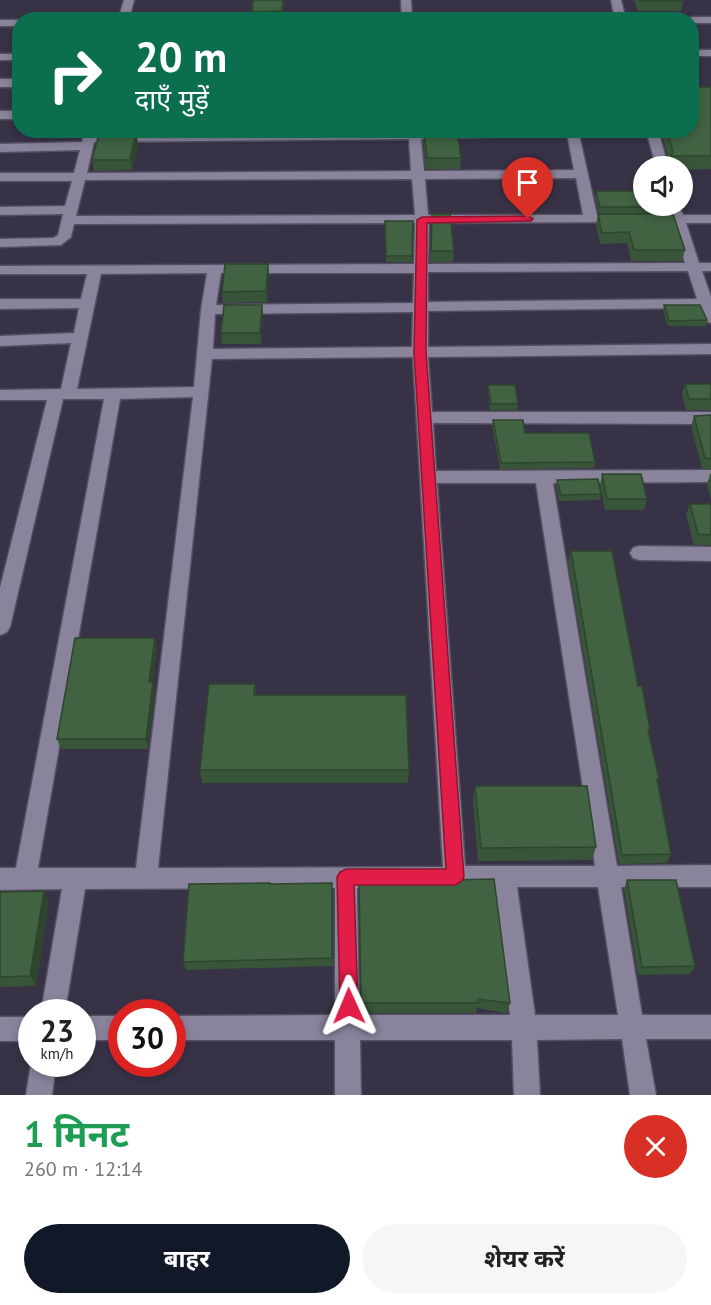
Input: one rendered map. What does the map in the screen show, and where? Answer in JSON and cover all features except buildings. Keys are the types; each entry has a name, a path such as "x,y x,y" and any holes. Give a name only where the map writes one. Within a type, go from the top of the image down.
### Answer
{"street":[{"path":"0,147 89,138 64,237 61,240 0,243"},
{"path":"414,138 422,220 420,352 455,877"},
{"path":"573,138 591,219"},
{"path":"654,138 659,156"},
{"path":"0,177 581,174"},
{"path":"0,211 69,215 422,220 591,219 633,216"},
{"path":"208,310 422,308 708,310 676,216"},
{"path":"693,216 711,219"},
{"path":"0,270 711,267"},
{"path":"147,879 202,392 208,310 215,268"},
{"path":"0,627 62,394 80,338 94,269"},
{"path":"0,304 87,303"},
{"path":"0,340 80,338"},
{"path":"204,354 711,349"},
{"path":"0,395 202,392"},
{"path":"25,879 112,394"},
{"path":"424,417 711,418"},
{"path":"543,476 634,1027 643,1095"},
{"path":"430,477 711,476"},
{"path":"639,553 711,554"},
{"path":"504,876 524,1028 526,1095"},
{"path":"0,879 711,876"},
{"path":"346,877 348,1095"},
{"path":"55,999 75,879"},
{"path":"186,1028 711,1027"},
{"path":"0,1029 18,1029"},
{"path":"39,1095 42,1077"}],"route":[{"path":"349,1006 346,877 455,877 420,352 422,220 528,219"}]}
